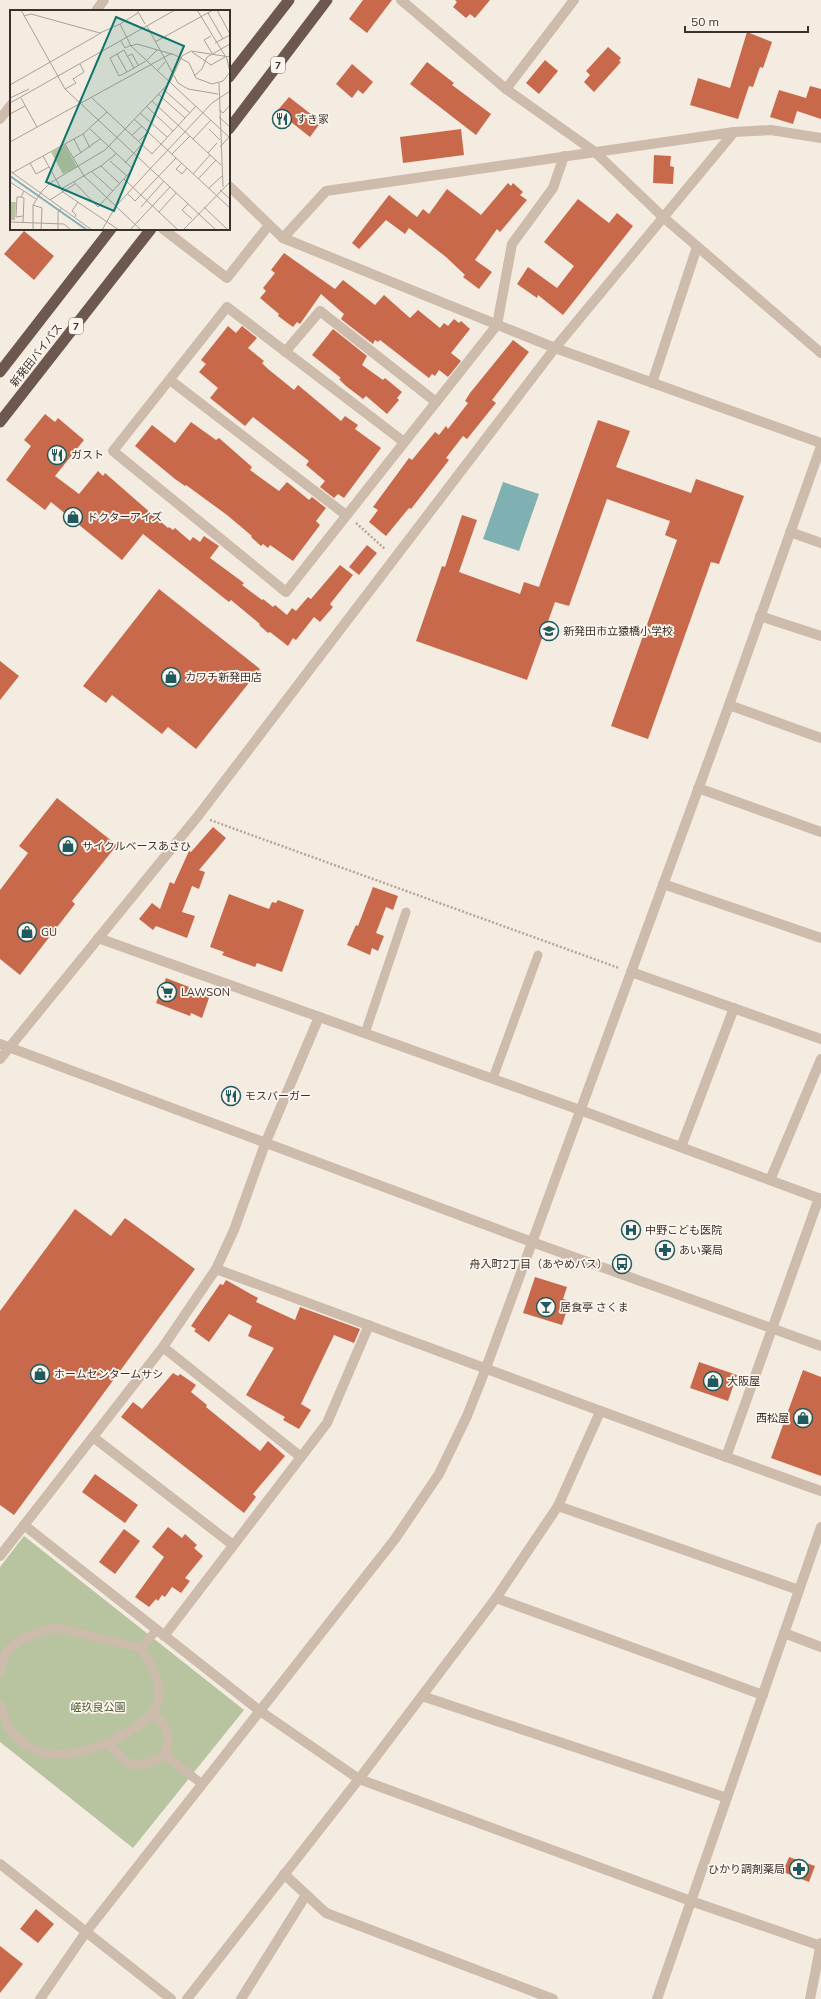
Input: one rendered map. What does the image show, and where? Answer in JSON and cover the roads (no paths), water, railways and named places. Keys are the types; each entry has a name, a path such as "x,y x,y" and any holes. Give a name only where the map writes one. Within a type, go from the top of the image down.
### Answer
{"highway":[{"path":"230,76 289,0"},
{"name":"7","path":"230,128 327,0"},
{"name":"新発田バイパス","path":"0,372 110,230"},
{"name":"新発田バイパス","path":"0,422 150,230"}],"street":[{"path":"97,10 104,0"},
{"path":"401,0 506,89 595,152 663,217 821,353"},
{"path":"506,89 574,0"},
{"path":"0,119 10,106"},
{"path":"283,238 326,191 734,132 771,130 821,138"},
{"path":"0,1059 4,1046 98,938 198,816 555,348 734,132"},
{"path":"404,442 227,307 113,451 286,592 497,325 512,244 553,188 564,156"},
{"path":"40,1999 86,1932 395,1539 439,1474 467,1416 486,1368 729,705 821,444 555,348 283,238 230,187"},
{"path":"164,230 227,278 269,225"},
{"path":"652,383 697,247"},
{"path":"285,352 320,311 436,402"},
{"path":"170,380 346,515"},
{"path":"790,532 821,543"},
{"path":"760,616 821,636"},
{"path":"729,705 821,738"},
{"path":"698,788 821,832"},
{"path":"663,884 821,938"},
{"path":"98,938 493,1078 820,1198 771,1328 726,1457"},
{"path":"631,972 821,1039"},
{"path":"681,1147 734,1008"},
{"path":"0,1556 163,1347 216,1269 234,1230 265,1144 319,1017"},
{"path":"4,1046 265,1144 821,1346"},
{"path":"770,1180 821,1059"},
{"path":"216,1269 486,1368 600,1412 821,1491"},
{"path":"160,1633 233,1545 327,1423 369,1325"},
{"path":"163,1347 301,1457"},
{"path":"187,1999 359,1779 496,1598 558,1506 600,1412"},
{"path":"93,1438 233,1545"},
{"path":"558,1506 799,1590"},
{"path":"24,1525 260,1711 359,1779 691,1901 821,1945 810,1999"},
{"path":"657,1999 821,1527"},
{"path":"496,1598 763,1695"},
{"path":"784,1633 821,1647"},
{"path":"422,1696 727,1798"},
{"path":"0,1864 171,1999"},
{"path":"284,1874 326,1913 553,1999"},
{"path":"241,1999 306,1895"}],"lane":[{"path":"365,1033 406,912"},
{"path":"493,1078 538,955"},
{"path":"0,1672 3,1649 47,1629 58,1628 140,1648 148,1658 158,1687 158,1701 152,1713 135,1728 109,1743 88,1751 71,1754 49,1755 33,1750 18,1738 8,1724 0,1705"},
{"path":"140,1648 160,1633"},
{"path":"109,1743 124,1761 134,1764 144,1765 164,1755 169,1741 168,1734 163,1724 152,1713"},
{"path":"164,1755 202,1784"}],"water":[{"path":"503,482 539,494 519,551 483,539"}],"place":[{"name":"すき家","path":"282,119"},
{"name":"ガスト","path":"57,455"},
{"name":"ドクターアイズ","path":"73,517"},
{"name":"新発田市立猿橋小学校","path":"549,631"},
{"name":"カワチ新発田店","path":"171,677"},
{"name":"サイクルベースあさひ","path":"68,846"},
{"name":"GU","path":"27,932"},
{"name":"LAWSON","path":"167,992"},
{"name":"モスバーガー","path":"231,1096"},
{"name":"中野こども医院","path":"631,1230"},
{"name":"あい薬局","path":"665,1250"},
{"name":"舟入町2丁目（あやめバス）","path":"622,1264"},
{"name":"居食亭 さくま","path":"546,1307"},
{"name":"ホームセンタームサシ","path":"40,1374"},
{"name":"大阪屋","path":"713,1381"},
{"name":"西松屋","path":"803,1418"},
{"name":"ひかり調剤薬局","path":"799,1869"}],"park label":[{"name":"嵯玖良公園","path":"98,1707"}]}
